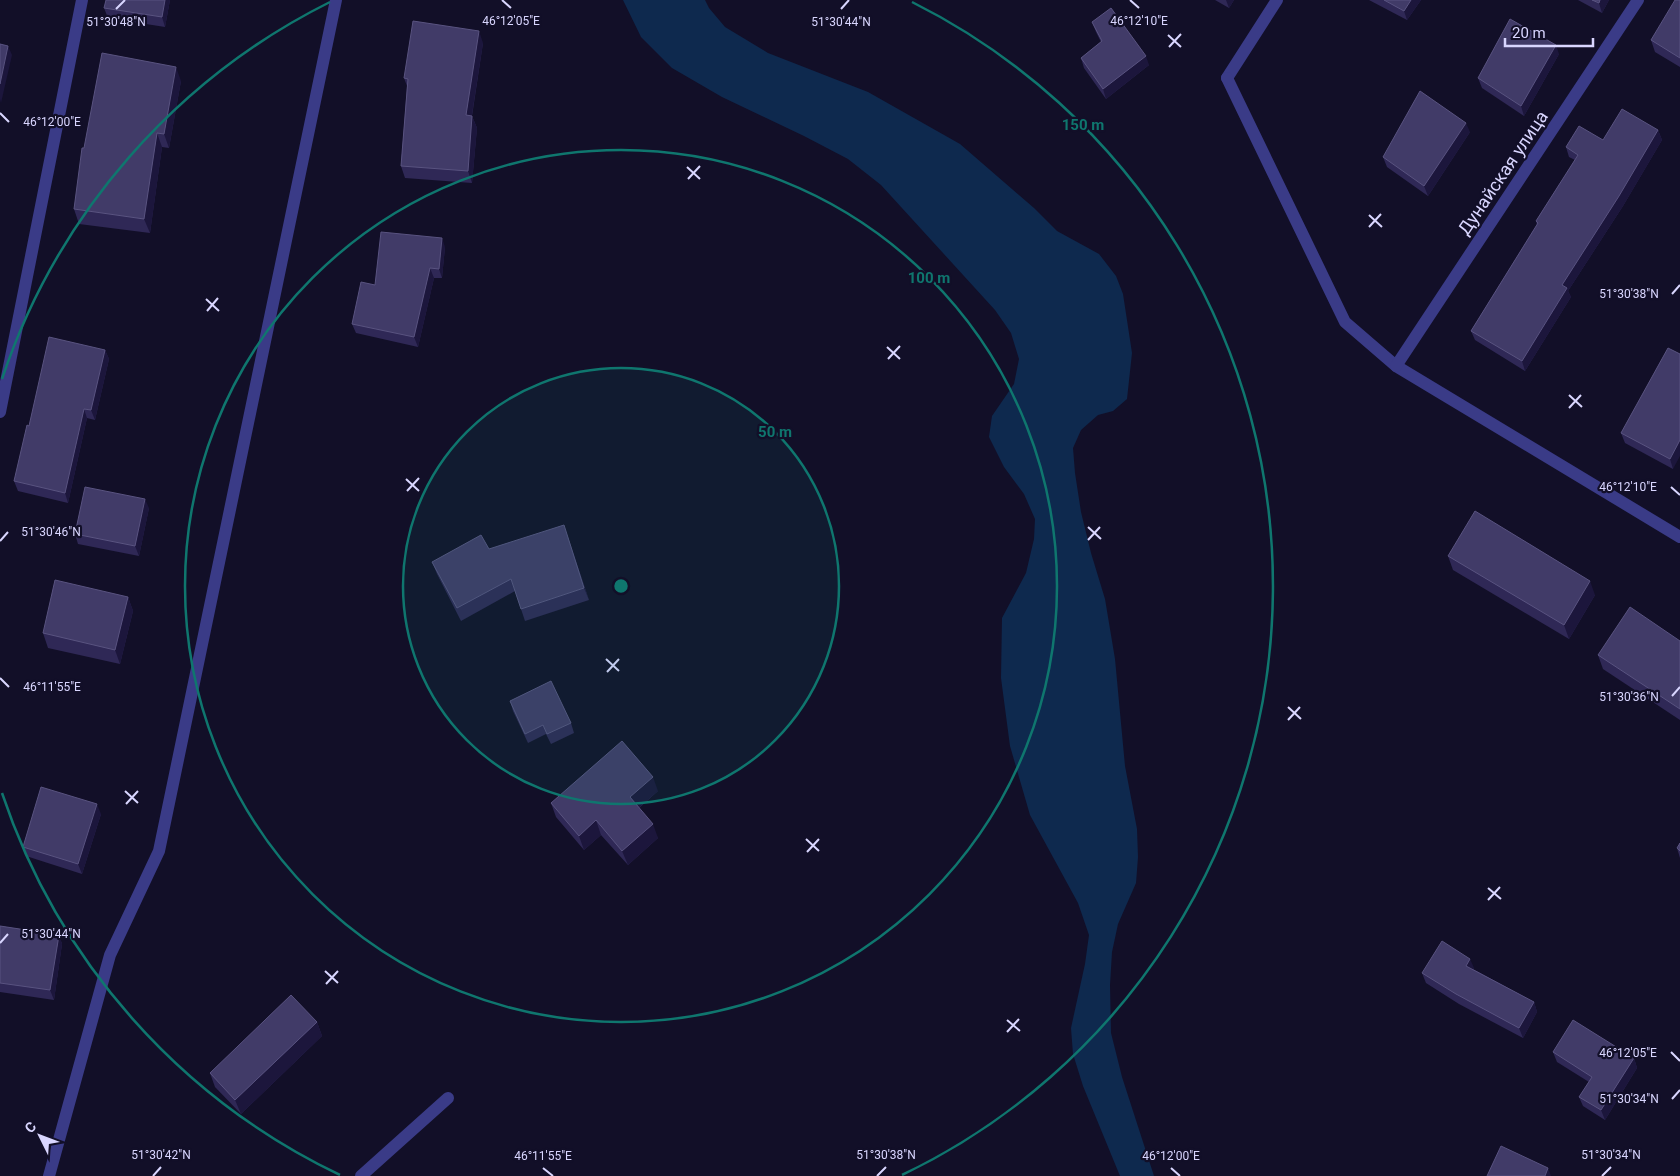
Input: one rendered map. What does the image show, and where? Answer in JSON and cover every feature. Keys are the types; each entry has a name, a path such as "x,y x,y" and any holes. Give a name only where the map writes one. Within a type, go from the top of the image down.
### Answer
{"street":[{"path":"0,412 82,0"},
{"path":"49,1176 110,955 158,851 336,0"},
{"path":"1277,0 1227,78 1345,322 1396,366 1678,531"},
{"name":"Дунайская улица","path":"1396,366 1638,0"},
{"path":"361,1176 448,1098"}],"water":[{"path":"623,0 705,0 709,8 725,27 768,53 868,92 960,144 1034,208 1057,231 1099,254 1116,276 1123,294 1132,353 1127,399 1113,411 1098,415 1081,430 1073,448 1081,512 1105,599 1115,659 1125,766 1137,829 1138,857 1136,883 1118,924 1112,952 1110,985 1111,1033 1122,1077 1154,1176 1120,1176 1083,1086 1073,1054 1071,1028 1085,964 1089,935 1078,903 1030,815 1010,746 1001,678 1002,618 1026,573 1034,539 1035,519 1024,494 1004,467 989,437 992,416 1014,384 1019,359 1011,333 995,310 881,185 848,159 722,97 672,68 641,37"}],"building":[{"path":"106,0 165,0 162,17 104,8"},
{"path":"1384,0 1411,0 1404,11"},
{"path":"1675,0 1680,0 1680,58 1651,40"},
{"path":"1111,8 1146,56 1103,89 1081,58 1102,41 1092,22"},
{"path":"1510,19 1556,45 1521,106 1478,78"},
{"path":"413,21 479,31 466,115 472,116 468,171 401,166 408,79 404,78"},
{"path":"0,44 8,46 0,84"},
{"path":"102,53 176,67 164,134 157,133 144,219 74,209 82,148 84,148"},
{"path":"1420,91 1466,123 1424,186 1383,157"},
{"path":"1622,109 1658,130 1619,196 1562,285 1567,288 1522,361 1471,331 1538,223 1536,221 1578,155 1566,147 1579,126 1603,140"},
{"path":"381,232 442,238 439,269 430,268 414,337 352,324 361,282 375,285"},
{"path":"49,337 105,350 91,410 84,409 65,493 14,481 27,425 29,426"},
{"path":"1668,348 1680,354 1680,440 1670,459 1621,433"},
{"path":"85,487 145,499 135,546 75,534"},
{"path":"1475,511 1590,581 1564,625 1448,556"},
{"path":"564,525 584,588 521,609 511,579 457,608 432,562 481,535 489,549"},
{"path":"55,580 128,597 115,650 43,633"},
{"path":"1630,607 1680,641 1680,709 1598,655"},
{"path":"551,681 571,723 547,734 543,725 525,734 510,701"},
{"path":"622,741 653,777 630,797 653,824 622,851 596,820 579,836 551,803"},
{"path":"41,787 97,804 78,864 23,847"},
{"path":"0,926 59,935 50,990 0,983"},
{"path":"1442,941 1470,959 1466,966 1534,1002 1519,1028 1422,973"},
{"path":"291,995 317,1022 235,1100 210,1073"},
{"path":"1573,1020 1634,1058 1601,1110 1579,1097 1592,1077 1553,1052"},
{"path":"1501,1146 1548,1168 1545,1176 1487,1176"}]}
